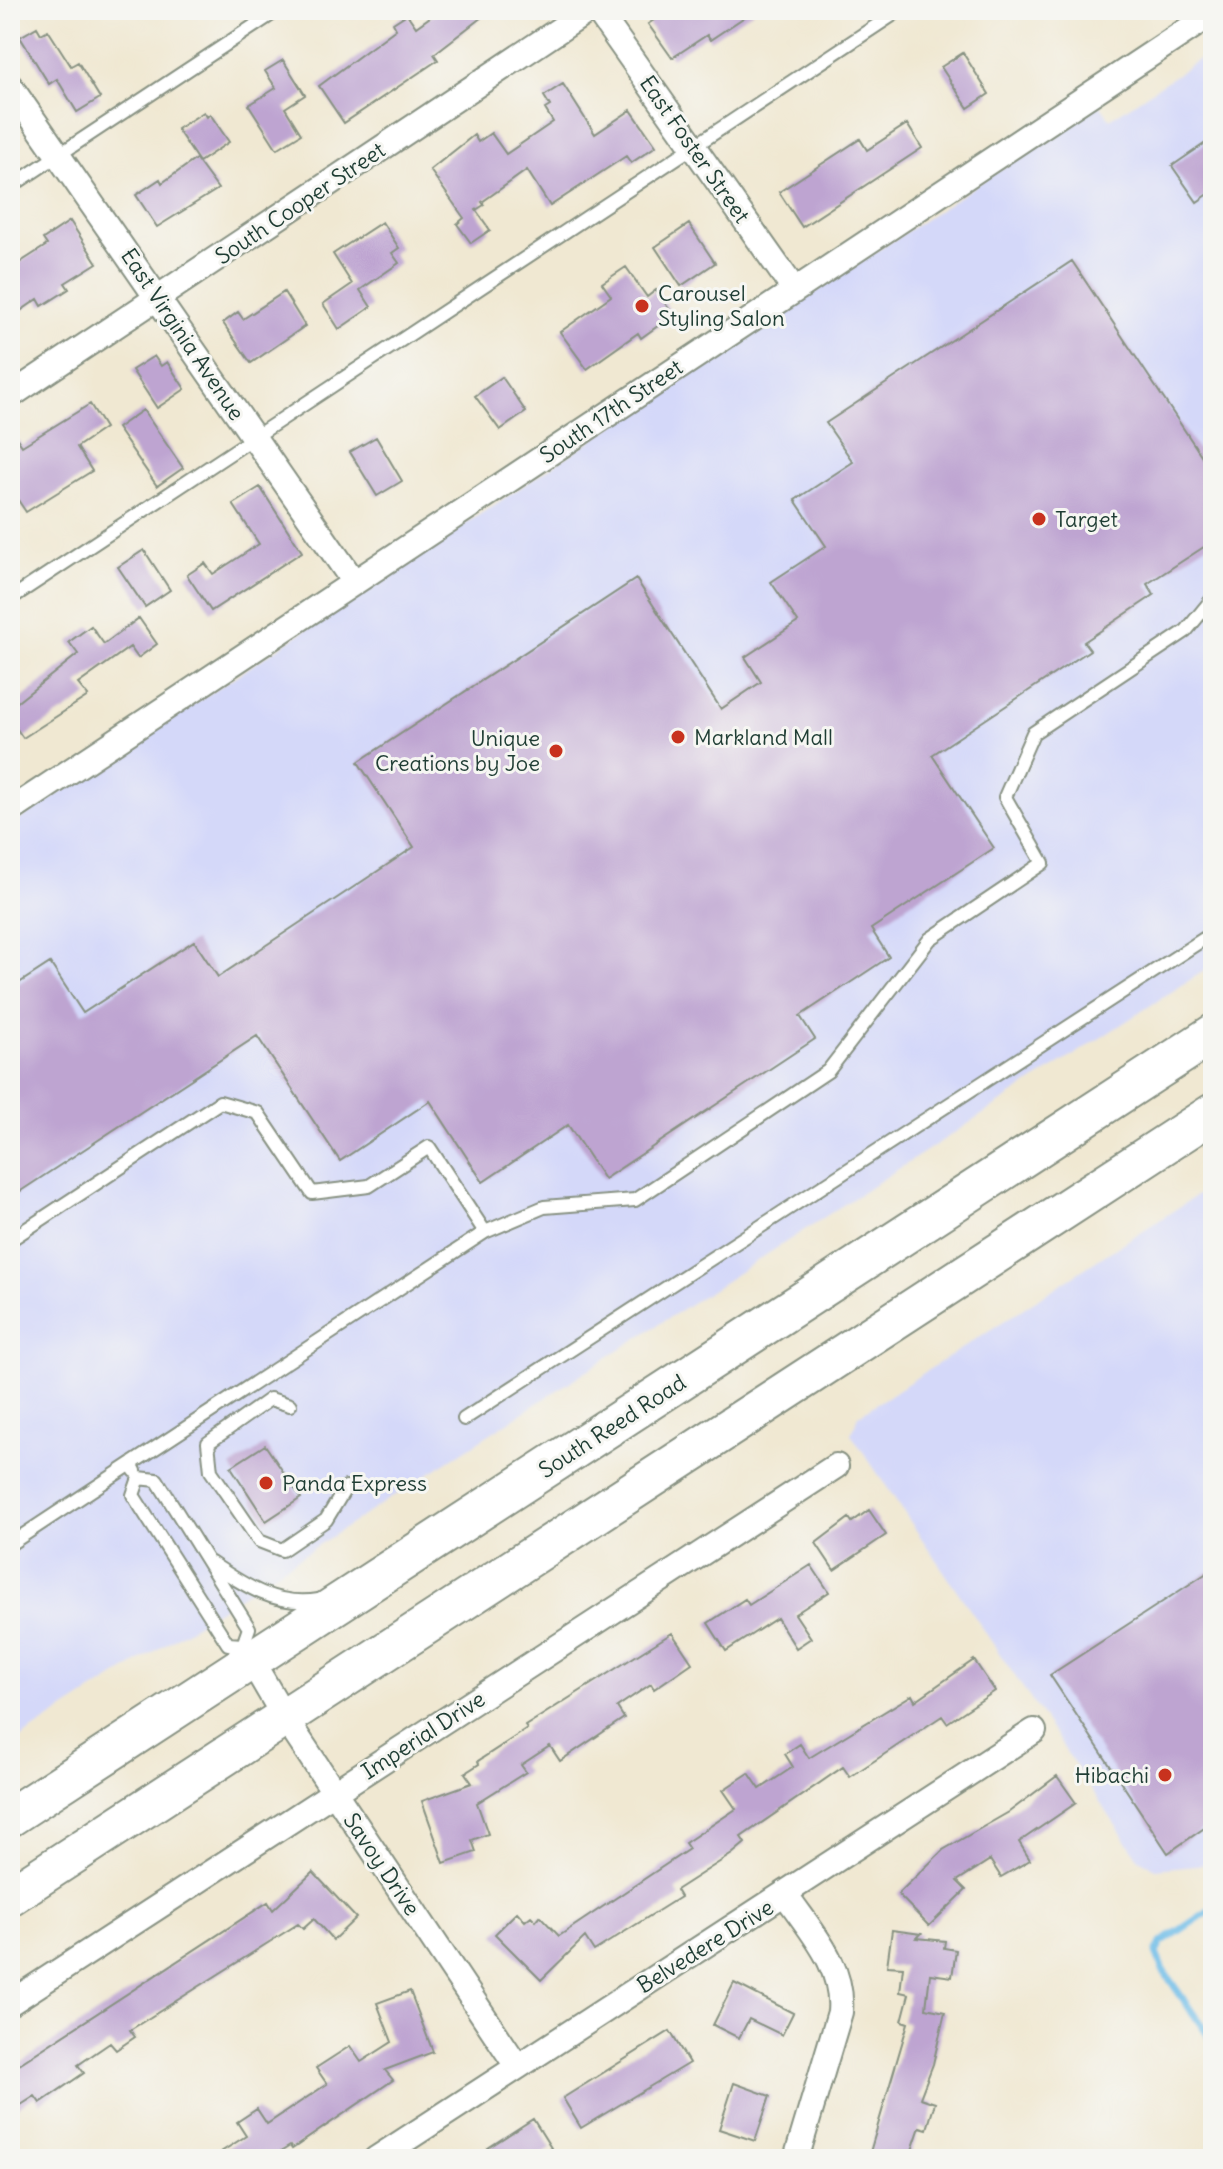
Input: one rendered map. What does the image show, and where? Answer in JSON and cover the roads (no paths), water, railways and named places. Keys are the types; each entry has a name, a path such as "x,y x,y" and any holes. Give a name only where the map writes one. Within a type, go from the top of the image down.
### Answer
{"main road":[{"name":"South Reed Road","path":"10,1817 247,1652 367,1585 1213,1034"},
{"path":"10,1896 1213,1113"}],"street":[{"name":"South Cooper Street","path":"10,396 589,10"},
{"name":"East Foster Street","path":"597,10 793,288"},
{"name":"South 17th Street","path":"10,811 793,288 1213,13"},
{"name":"East Virginia Avenue","path":"10,86 354,582"},
{"name":"Imperial Drive","path":"10,2003 836,1466"},
{"name":"Savoy Drive","path":"247,1652 285,1718 517,2066"},
{"name":"Belvedere Drive","path":"376,2159 1034,1731"},
{"path":"786,1895 835,1966 842,1992 840,2012 796,2159"}],"lane":[{"path":"10,187 278,10"},
{"path":"10,599 900,10"},
{"path":"10,1544 485,1232 544,1207 635,1200 828,1071 930,939 1043,863 1005,797 1033,733 1186,631 1213,598"},
{"path":"464,1419 1213,933"},
{"path":"10,1240 220,1102 258,1113 312,1193 369,1186 429,1147 485,1232"},
{"path":"290,1405 270,1399 208,1443 211,1471 259,1541 282,1550 326,1520 346,1487"},
{"path":"131,1464 139,1478 133,1495 228,1644 247,1652 249,1628 207,1560 157,1480 139,1478"},
{"path":"207,1560 258,1593 288,1602 319,1600 367,1585"}],"waterway":[{"path":"1213,1908 1161,1943 1156,1953 1163,1970 1213,2042"}],"place":[{"name":"Carousel Styling Salon","path":"642,306"},
{"name":"Target","path":"1039,519"},
{"name":"Markland Mall","path":"678,737"},
{"name":"Unique Creations by Joe","path":"556,751"},
{"name":"Panda Express","path":"266,1483"},
{"name":"Hibachi","path":"1165,1775"}]}
